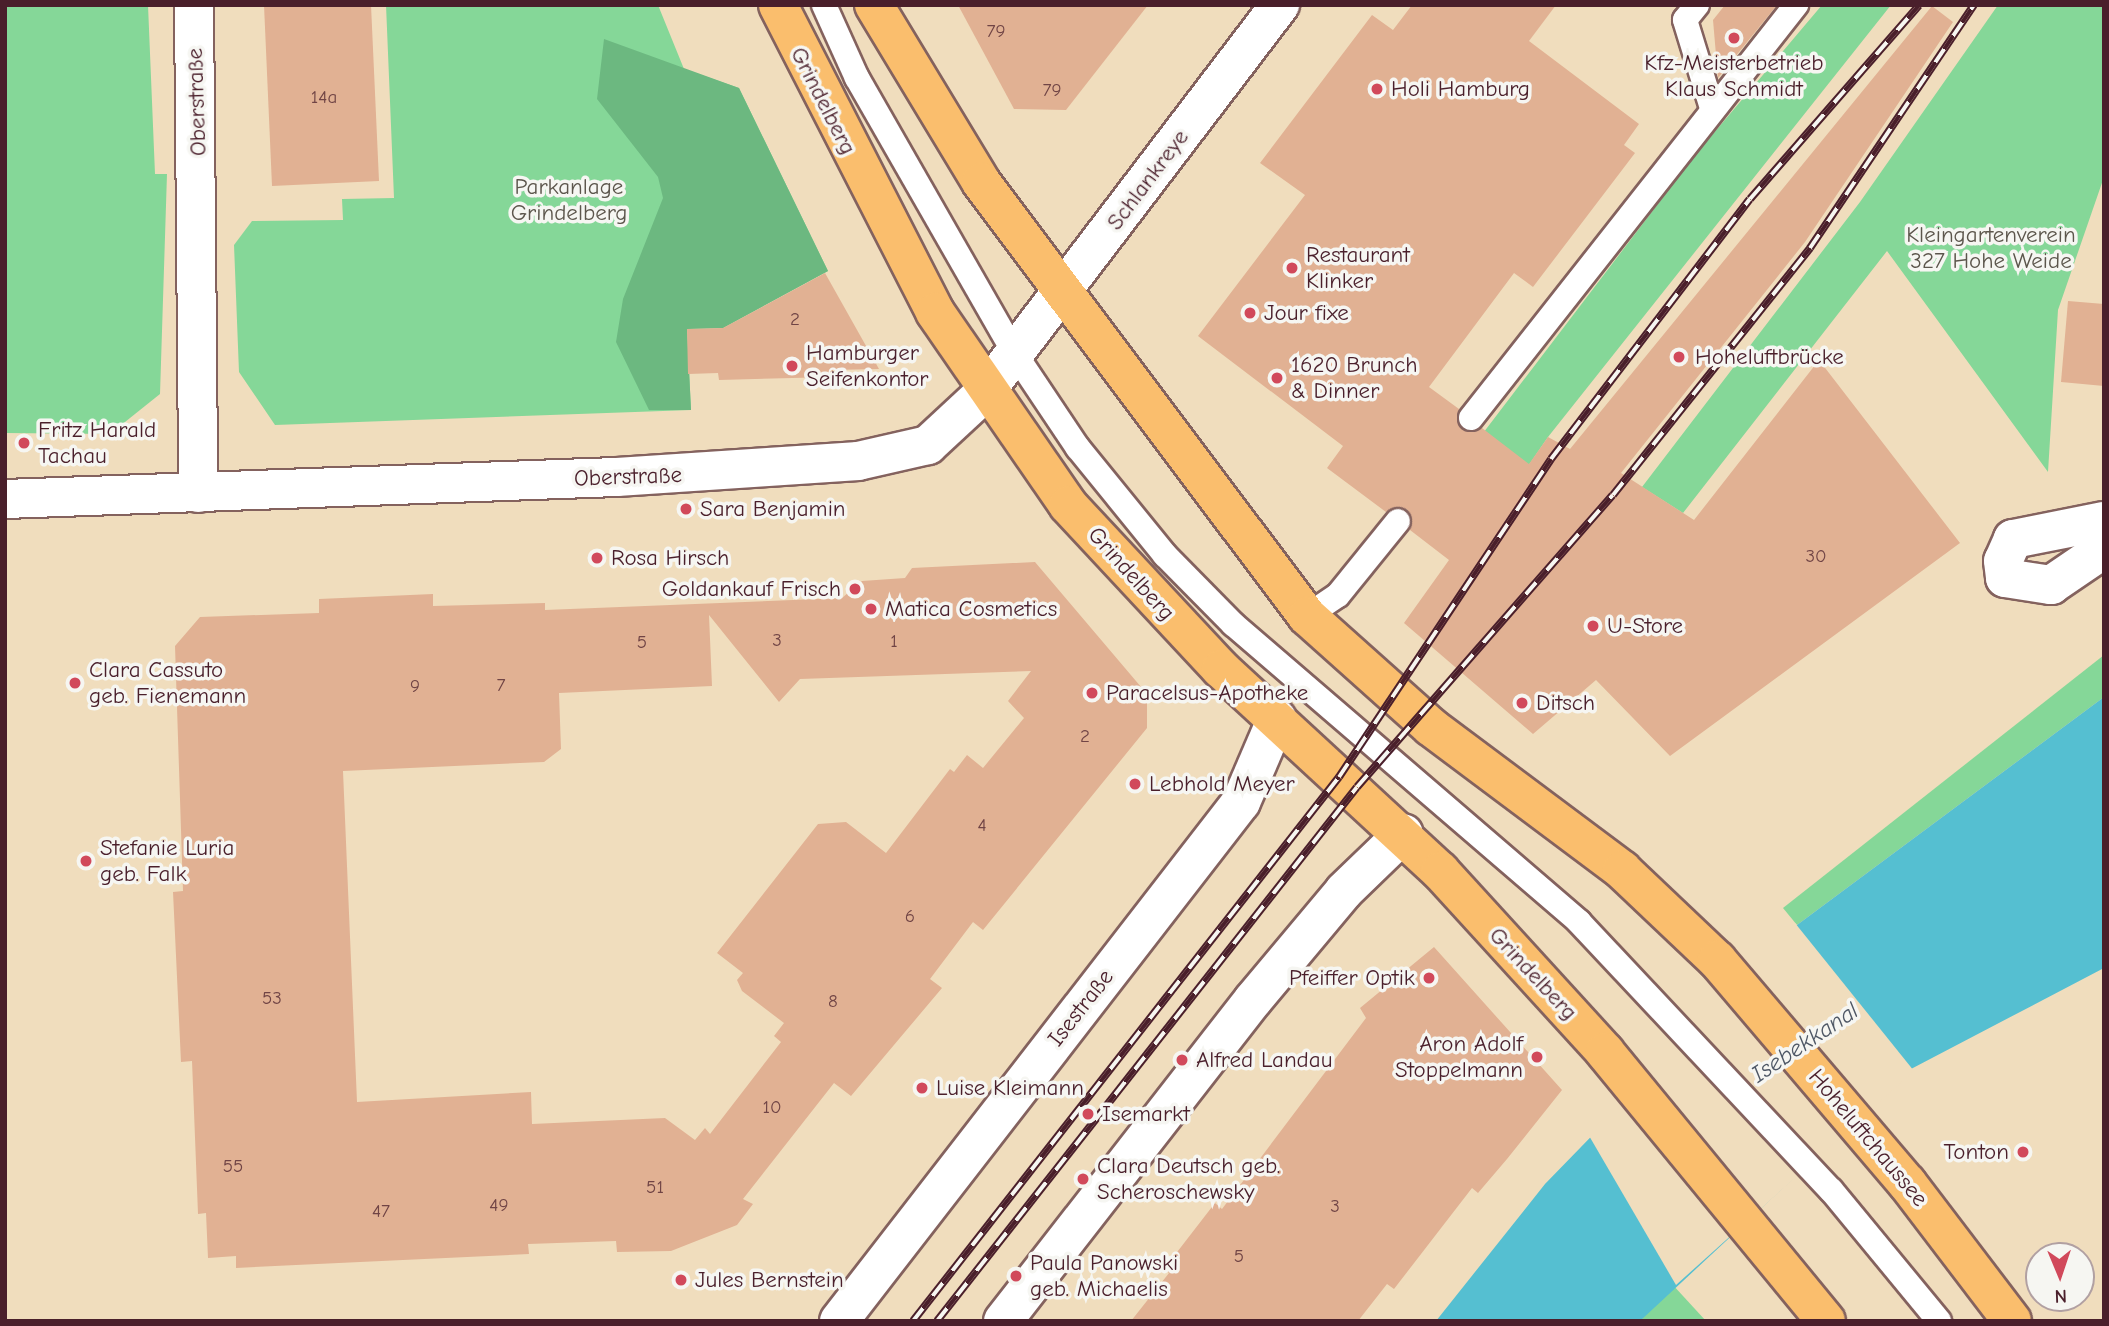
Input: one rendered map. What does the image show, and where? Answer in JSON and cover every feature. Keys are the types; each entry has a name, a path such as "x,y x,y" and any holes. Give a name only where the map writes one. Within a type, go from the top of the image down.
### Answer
{"main road":[{"name":"Grindelberg","path":"778,5 916,280 985,393 1087,526 1177,625 1404,833 1605,1052 1826,1321"},
{"path":"874,5 951,139 1063,293 1307,616"},
{"name":"Hoheluftchaussee","path":"1307,616 1431,727 1622,870 1717,960 1880,1150 2012,1321"}],"street":[{"name":"Oberstraße","path":"194,5 198,493"},
{"name":"Schlankreye","path":"1015,354 1280,5"},
{"name":"Oberstraße","path":"5,499 198,493 858,461 928,445 985,393 1015,354"},
{"path":"2104,521 2013,539 2003,561 2005,578 2051,585 2104,549"},
{"name":"Isestraße","path":"839,1321 1241,802 1277,718"},
{"path":"1003,1321 1253,1000 1344,891 1404,833"}],"lane":[{"path":"824,5 857,78 1015,354 1078,448 1194,585 1499,848 1662,1005 1831,1190 1938,1321"},
{"path":"1697,5 1685,20 1711,105"},
{"path":"1471,418 1711,105 1796,5"},
{"path":"1307,616 1338,595 1398,522"}],"green space":[{"path":"5,5 148,5 155,174 167,174 160,394 110,434 5,433"},
{"name":"Parkanlage Grindelberg","path":"386,5 658,5 684,69 739,88 828,271 723,328 687,329 691,410 275,425 239,372 234,245 252,221 343,220 342,199 394,198"},
{"path":"1822,5 1891,5 1548,437 1476,542 1429,504 1696,154"},
{"name":"Kleingartenverein 327 Hohe Weide","path":"1998,5 2104,5 2104,177 2058,310 2048,472 1887,251 1683,513 1642,487 1860,202"},
{"path":"604,39 739,88 828,271 723,328 687,329 691,410 649,410 616,342 623,299 663,198 658,177 597,99"},
{"path":"2104,655 2104,697 1797,925 1783,908"},
{"path":"1672,1284 1706,1321 1640,1321"}],"water":[{"name":"Isebekkanal","path":"2104,697 2104,968 1911,1069 1640,1321 1436,1321 1545,1184 1797,925"}],"pier":[{"path":"1795,923 1914,1071 1676,1285 1588,1134"}],"building":[{"path":"264,5 371,5 379,181 272,186"},
{"path":"958,5 1148,5 1066,110 1014,109"},
{"path":"1412,5 1556,5 1529,41 1639,124 1624,145 1635,153 1533,287 1514,273 1429,387 1459,409 1462,430 1482,428 1529,464 1548,437 1570,449 1932,6 1953,22 1805,242 1621,473 1694,520 1819,360 1960,543 1670,756 1596,680 1533,734 1404,623 1449,560 1410,530 1407,509 1386,512 1327,468 1343,446 1198,336 1305,195 1260,163 1372,15 1393,30"},
{"name":"Kfz-Meisterbetrieb Klaus Schmidt","path":"1725,5 1777,5 1718,78 1713,20"},
{"path":"825,273 879,369 833,370 833,377 719,380 718,373 688,374 687,329 723,328"},
{"path":"2068,301 2104,304 2104,386 2061,382"},
{"path":"1035,562 1147,694 1147,728 983,930 973,922 930,979 942,988 851,1096 834,1083 743,1199 753,1204 737,1225 671,1251 617,1252 616,1241 528,1244 529,1254 236,1268 236,1256 208,1258 206,1213 198,1214 192,1061 181,1062 173,892 183,891 175,646 200,617 319,613 319,599 433,594 433,606 545,603 545,610 842,598 862,581 905,578 912,568","holes":["709,615 779,702 800,679 1031,671 1008,701 1024,718 983,768 967,755 954,772 950,769 886,853 846,822 818,824 717,953 743,973 737,980 742,991 784,1023 774,1036 781,1042 710,1134 705,1128 695,1140 665,1118 532,1124 531,1092 357,1102 343,771 544,762 561,749 559,693 712,686"]},
{"path":"1434,947 1562,1090 1507,1159 1478,1193 1472,1188 1394,1289 1387,1284 1358,1321 1131,1321 1169,1273 1164,1269 1215,1203 1222,1209 1366,1018 1360,1008"}],"railway":[{"path":"913,1321 1339,777 1551,459 1750,199 1919,5"},
{"path":"937,1321 1357,787 1613,495 1810,248 1974,5"}],"place":[{"name":"Kfz-Meisterbetrieb Klaus Schmidt","path":"1734,38"},
{"name":"Holi Hamburg","path":"1377,89"},
{"name":"Restaurant Klinker","path":"1292,268"},
{"name":"Jour fixe","path":"1250,313"},
{"name":"Hoheluftbrücke","path":"1679,357"},
{"name":"Hamburger Seifenkontor","path":"792,366"},
{"name":"1620 Brunch & Dinner","path":"1277,378"},
{"name":"Fritz Harald Tachau","path":"24,443"},
{"name":"Sara Benjamin","path":"686,509"},
{"name":"Rosa Hirsch","path":"597,558"},
{"name":"Goldankauf Frisch","path":"855,589"},
{"name":"Matica Cosmetics","path":"871,609"},
{"name":"U-Store","path":"1593,626"},
{"name":"Clara Cassuto geb. Fienemann","path":"75,683"},
{"name":"Paracelsus-Apotheke","path":"1092,693"},
{"name":"Ditsch","path":"1522,703"},
{"name":"Lebhold Meyer","path":"1135,784"},
{"name":"Stefanie Luria geb. Falk","path":"86,861"},
{"name":"Pfeiffer Optik","path":"1429,978"},
{"name":"Aron Adolf Stoppelmann","path":"1537,1057"},
{"name":"Alfred Landau","path":"1182,1060"},
{"name":"Luise Kleimann","path":"922,1088"},
{"name":"Isemarkt","path":"1088,1114"},
{"name":"Tonton","path":"2023,1152"},
{"name":"Clara Deutsch geb. Scheroschewsky","path":"1083,1179"},
{"name":"Paula Panowski geb. Michaelis","path":"1016,1276"},
{"name":"Jules Bernstein","path":"681,1280"}]}
